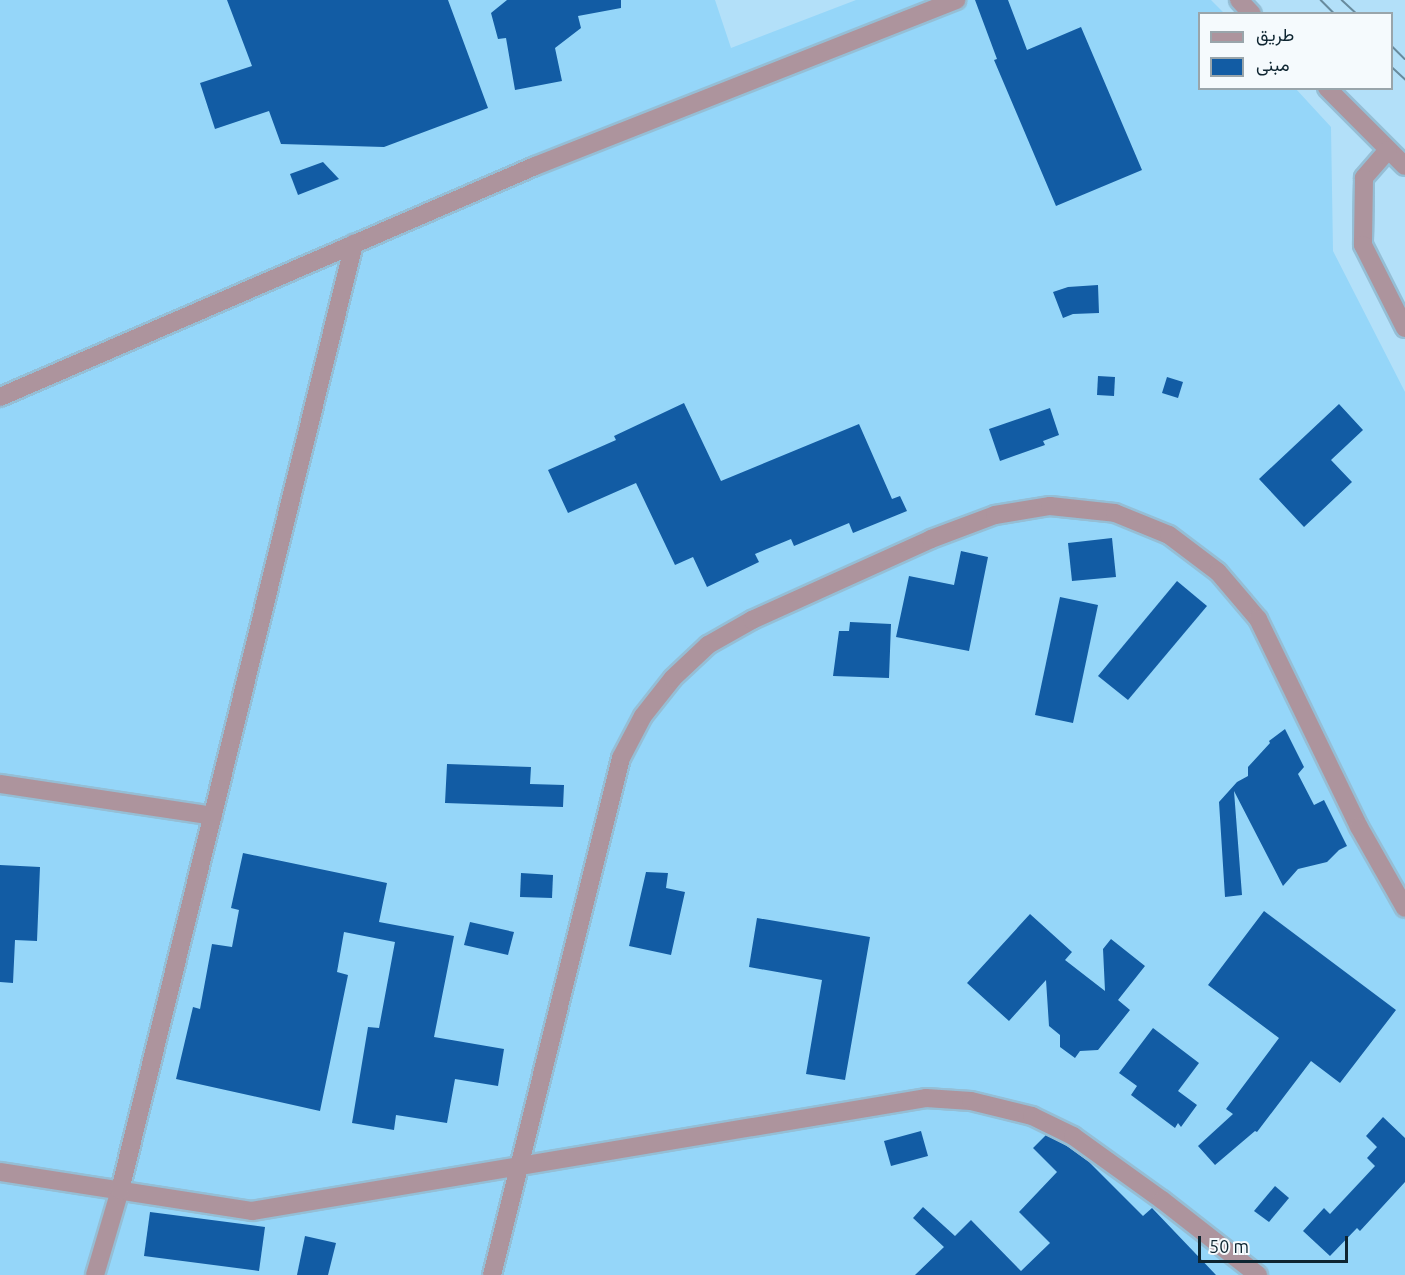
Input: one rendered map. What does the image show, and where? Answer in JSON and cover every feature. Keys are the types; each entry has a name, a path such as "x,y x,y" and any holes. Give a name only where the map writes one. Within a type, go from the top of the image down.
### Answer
{"street":[{"path":"0,397 535,166 956,0"},
{"path":"1239,0 1250,12"},
{"path":"1329,90 1405,166"},
{"path":"1388,150 1365,178 1364,245 1405,328"},
{"path":"95,1275 120,1190 354,244"},
{"path":"492,1275 621,758 642,716 673,678 708,645 752,620 931,539 995,515 1050,506 1114,513 1169,535 1218,572 1258,620 1359,827 1405,908"},
{"path":"0,784 213,816"},
{"path":"0,1172 252,1211 926,1098 971,1101 1032,1116 1073,1136 1162,1200 1258,1275"}],"shaded area":[{"path":"0,0 715,0 731,48 856,0 1211,0 1223,12 1198,12 1198,90 1297,90 1331,127 1333,251 1405,392 1405,1275 0,1275"}],"building":[{"path":"227,0 448,0 488,108 384,147 281,144 269,111 215,129 200,83 252,66"},
{"path":"507,0 621,0 621,8 578,16 581,28 555,48 562,81 515,90 506,38 498,39 491,13"},
{"path":"975,0 1008,0 1027,50 1081,27 1142,170 1056,206 994,60 997,59"},
{"path":"323,162 339,179 298,195 290,174"},
{"path":"1098,285 1099,313 1073,314 1063,318 1053,292 1068,287"},
{"path":"1098,376 1115,377 1114,396 1097,395"},
{"path":"1167,377 1183,382 1178,398 1162,393"},
{"path":"684,403 721,481 859,424 892,499 900,496 907,511 853,533 849,523 794,546 791,539 755,554 759,562 707,587 693,557 675,565 636,483 568,513 548,470 616,440 614,436"},
{"path":"1339,404 1363,430 1331,460 1352,482 1304,527 1259,479"},
{"path":"1050,408 1059,435 1043,441 1045,445 1000,461 989,429"},
{"path":"1112,538 1116,577 1072,581 1068,543"},
{"path":"961,551 988,557 969,651 896,637 909,576 954,585"},
{"path":"1177,581 1207,606 1128,700 1098,676"},
{"path":"1060,597 1098,605 1073,723 1035,715"},
{"path":"850,622 891,624 889,678 833,676 839,631 849,631"},
{"path":"1285,729 1304,767 1298,774 1314,805 1324,800 1347,846 1339,850 1327,862 1298,869 1283,886 1234,791 1242,895 1225,897 1219,802 1237,782 1248,776 1248,767 1270,743 1269,741"},
{"path":"447,764 531,767 530,784 564,785 563,807 445,803"},
{"path":"243,853 387,883 379,922 454,936 434,1037 504,1049 498,1086 455,1079 447,1123 396,1115 394,1130 352,1123 368,1027 379,1028 395,942 344,932 337,972 348,975 320,1111 176,1079 193,1007 200,1009 212,944 232,947 239,910 231,908"},
{"path":"0,865 40,867 37,941 15,940 13,983 0,982"},
{"path":"646,872 668,873 666,888 685,892 671,955 629,946"},
{"path":"521,873 553,875 552,898 520,897"},
{"path":"1264,911 1396,1010 1340,1083 1311,1061 1257,1132 1255,1131 1215,1165 1198,1146 1233,1114 1226,1109 1279,1038 1208,985"},
{"path":"1030,914 1072,952 1065,960 1105,991 1103,949 1111,939 1145,966 1118,1000 1130,1010 1098,1050 1080,1051 1075,1058 1060,1047 1060,1035 1049,1026 1046,980 1009,1021 967,983"},
{"path":"757,918 870,937 845,1080 806,1074 822,980 749,967"},
{"path":"470,922 514,932 508,955 464,945"},
{"path":"1153,1028 1199,1063 1178,1091 1197,1105 1181,1127 1178,1123 1175,1128 1131,1095 1137,1086 1119,1073"},
{"path":"1383,1117 1405,1138 1405,1182 1360,1231 1357,1228 1330,1256 1303,1231 1324,1208 1330,1214 1375,1166 1367,1158 1377,1147 1366,1136"},
{"path":"921,1131 928,1156 891,1166 884,1141"},
{"path":"1046,1135 1067,1146 1089,1162 1143,1216 1152,1208 1216,1275 915,1275 944,1247 913,1218 923,1207 955,1236 971,1220 1021,1271 1050,1243 1019,1212 1057,1172 1033,1148"},
{"path":"1275,1186 1289,1198 1269,1222 1254,1211"},
{"path":"150,1212 265,1227 259,1271 144,1256"},
{"path":"305,1236 336,1243 328,1275 297,1275"}],"tram line":[{"path":"1321,0 1333,12"},
{"path":"1342,0 1355,12"},
{"path":"1393,47 1405,59"},
{"path":"1393,68 1405,79"}]}
